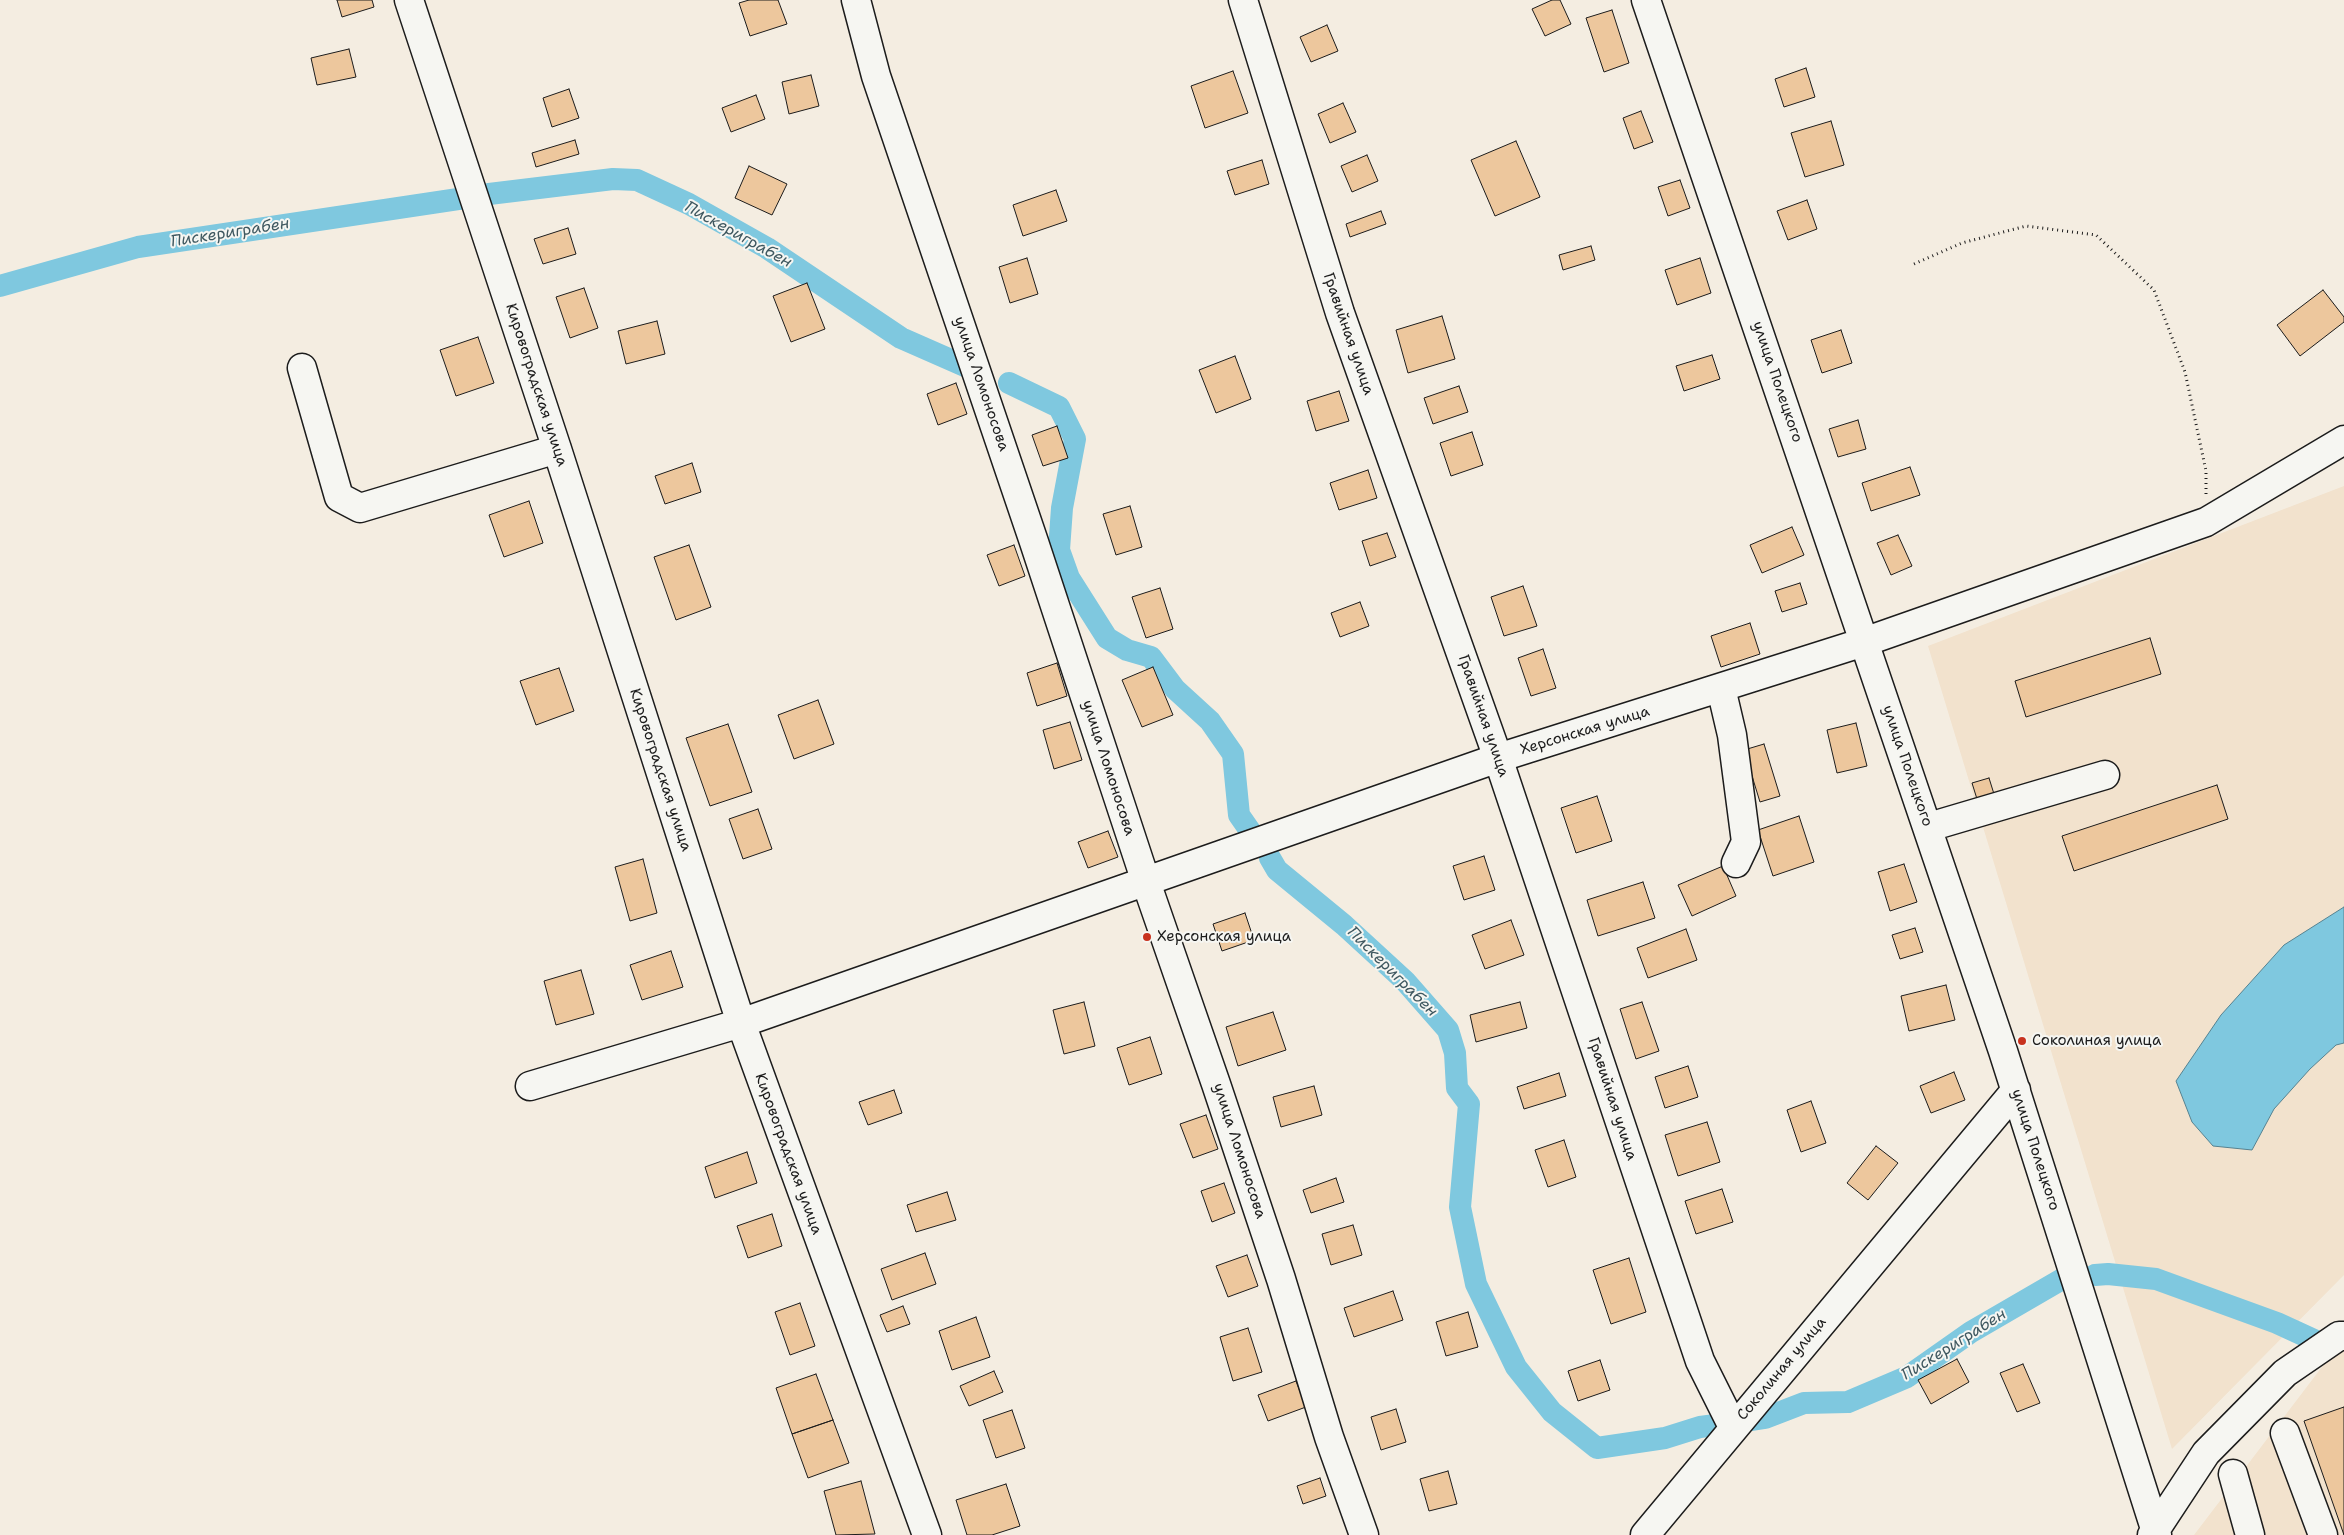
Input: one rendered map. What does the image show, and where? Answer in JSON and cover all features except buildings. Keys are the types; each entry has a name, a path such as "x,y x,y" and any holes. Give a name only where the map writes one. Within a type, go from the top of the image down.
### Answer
{"street":[{"name":"Кировоградская улица","path":"408,0 557,449 741,1024 926,1535"},
{"name":"улица Ломоносова","path":"856,0 876,76 1031,533 1146,882 1216,1084 1281,1279 1329,1437 1364,1535"},
{"name":"Гравийная улица","path":"1243,0 1340,313 1498,758 1700,1361 1733,1427"},
{"name":"улица Полецкого","path":"1646,0 1864,642 1929,827 2016,1090 2155,1534"},
{"path":"302,368 339,497 360,508 557,449"},
{"name":"Херсонская улица","path":"530,1086 741,1024 1498,758 1864,642 2206,522 2344,440"},
{"path":"1721,688 1732,735 1746,842 1736,863"},
{"path":"1929,827 2105,775"},
{"name":"Соколиная улица","path":"1645,1535 1733,1427 2016,1090"},
{"path":"2155,1534 2206,1453 2285,1372 2339,1336 2344,1336"},
{"path":"2285,1433 2323,1535"},
{"path":"2233,1474 2250,1535"}],"path":[{"path":"1914,264 1962,243 2026,226 2096,235 2154,290 2185,372 2206,471 2206,522"}],"shaded area":[{"path":"2344,486 2344,1275 2172,1449 1928,646"},
{"path":"2344,1338 2344,1535 2194,1535"}],"water":[{"path":"2344,907 2344,1043 2336,1045 2310,1069 2274,1109 2252,1150 2213,1146 2192,1122 2176,1081 2221,1015 2284,945"}],"waterway":[{"name":"Пискериграбен","path":"489,194 613,179 637,180 689,204 767,248 901,338 967,367"},
{"name":"Пискериграбен","path":"0,286 138,247 465,198"},
{"name":"Пискериграбен","path":"1009,383 1059,407 1075,439 1062,508 1059,550 1069,578 1107,638 1127,650 1151,657 1175,689 1210,721 1233,754 1239,815 1255,838"},
{"name":"Пискериграбен","path":"1270,858 1277,870 1344,925 1405,981 1448,1030 1455,1053 1457,1088 1469,1104 1460,1207 1476,1284 1516,1367 1552,1412 1597,1448 1665,1438 1700,1427 1723,1424"},
{"name":"Пискериграбен","path":"2095,1275 2108,1274 2156,1279 2277,1323 2314,1340"},
{"name":"Пискериграбен","path":"1752,1420 1765,1418 1804,1403 1848,1402 1907,1377 1971,1332 2064,1278"}],"place":[{"name":"Херсонская улица","path":"1147,937"},
{"name":"Соколиная улица","path":"2022,1041"}]}
